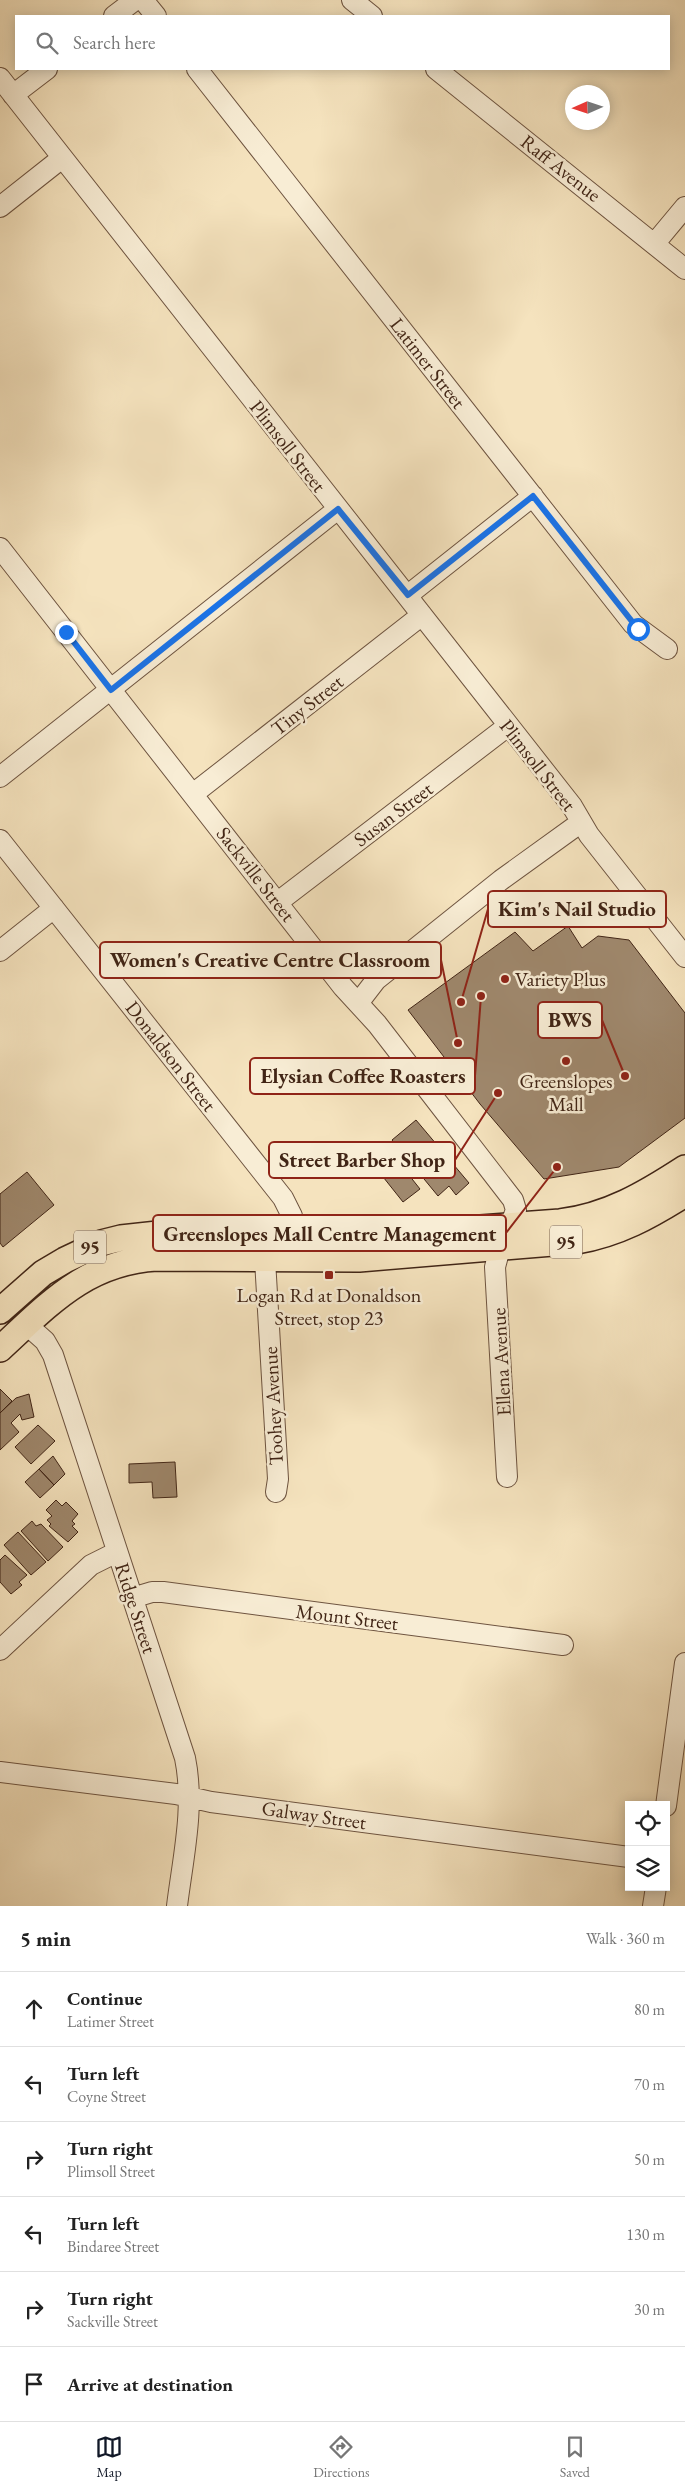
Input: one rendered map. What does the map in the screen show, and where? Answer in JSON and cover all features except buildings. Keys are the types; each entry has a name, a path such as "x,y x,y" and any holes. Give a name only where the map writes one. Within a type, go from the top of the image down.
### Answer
{"main road":[{"name":"95","path":"0,1348 73,1285 98,1271 120,1264 157,1258 291,1261 359,1259 505,1237 560,1222 597,1215 684,1180"},
{"name":"95","path":"0,1313 43,1273 83,1250 101,1243 144,1234 505,1237"},
{"path":"265,1235 265,1260"},
{"path":"0,1313 27,1325"}],"street":[{"path":"115,15 134,0"},
{"path":"143,0 155,15"},
{"path":"352,0 371,15"},
{"path":"13,95 46,70"},
{"name":"Latimer Street","path":"198,70 635,626 667,650"},
{"name":"Raff Avenue","path":"437,70 685,269"},
{"name":"Plimsoll Street","path":"0,78 338,509 408,595 572,806 580,823 685,957"},
{"path":"0,207 62,158"},
{"path":"655,243 685,207"},
{"path":"408,595 533,496"},
{"path":"0,777 338,509"},
{"name":"Sackville Street","path":"0,548 343,987 359,1002 513,1200 516,1210 505,1237"},
{"name":"Tiny Street","path":"193,794 422,615"},
{"name":"Susan Street","path":"278,902 508,726"},
{"path":"359,1002 373,983 501,880 580,823"},
{"name":"Donaldson Street","path":"0,840 286,1202 292,1216 291,1261"},
{"path":"0,951 54,908"},
{"name":"Ellena Avenue","path":"505,1237 495,1267 507,1477"},
{"name":"Toohey Avenue","path":"265,1260 278,1480 276,1492"},
{"name":"Ridge Street","path":"27,1325 45,1341 53,1355 180,1739 188,1772 190,1797 176,1906"},
{"path":"0,1650 91,1565 117,1552"},
{"name":"Mount Street","path":"132,1598 152,1592 163,1592 563,1644"},
{"path":"667,1801 685,1663"},
{"name":"Galway Street","path":"0,1772 625,1856"},
{"path":"653,1906 655,1891"}],"place":[{"name":"Variety Plus","path":"505,979"},
{"name":"Elysian Coffee Roasters","path":"481,996"},
{"name":"Kim's Nail Studio","path":"461,1002"},
{"name":"Women's Creative Centre Classroom","path":"458,1043"},
{"name":"Greenslopes Mall","path":"566,1061"},
{"name":"BWS","path":"625,1076"},
{"name":"Street Barber Shop","path":"498,1093"},
{"name":"Greenslopes Mall Centre Management","path":"557,1167"},
{"name":"Logan Rd at Donaldson Street, stop 23","path":"329,1275"}],"route":[{"path":"66,632 111,690 338,509 408,595 533,496 638,629"}]}
